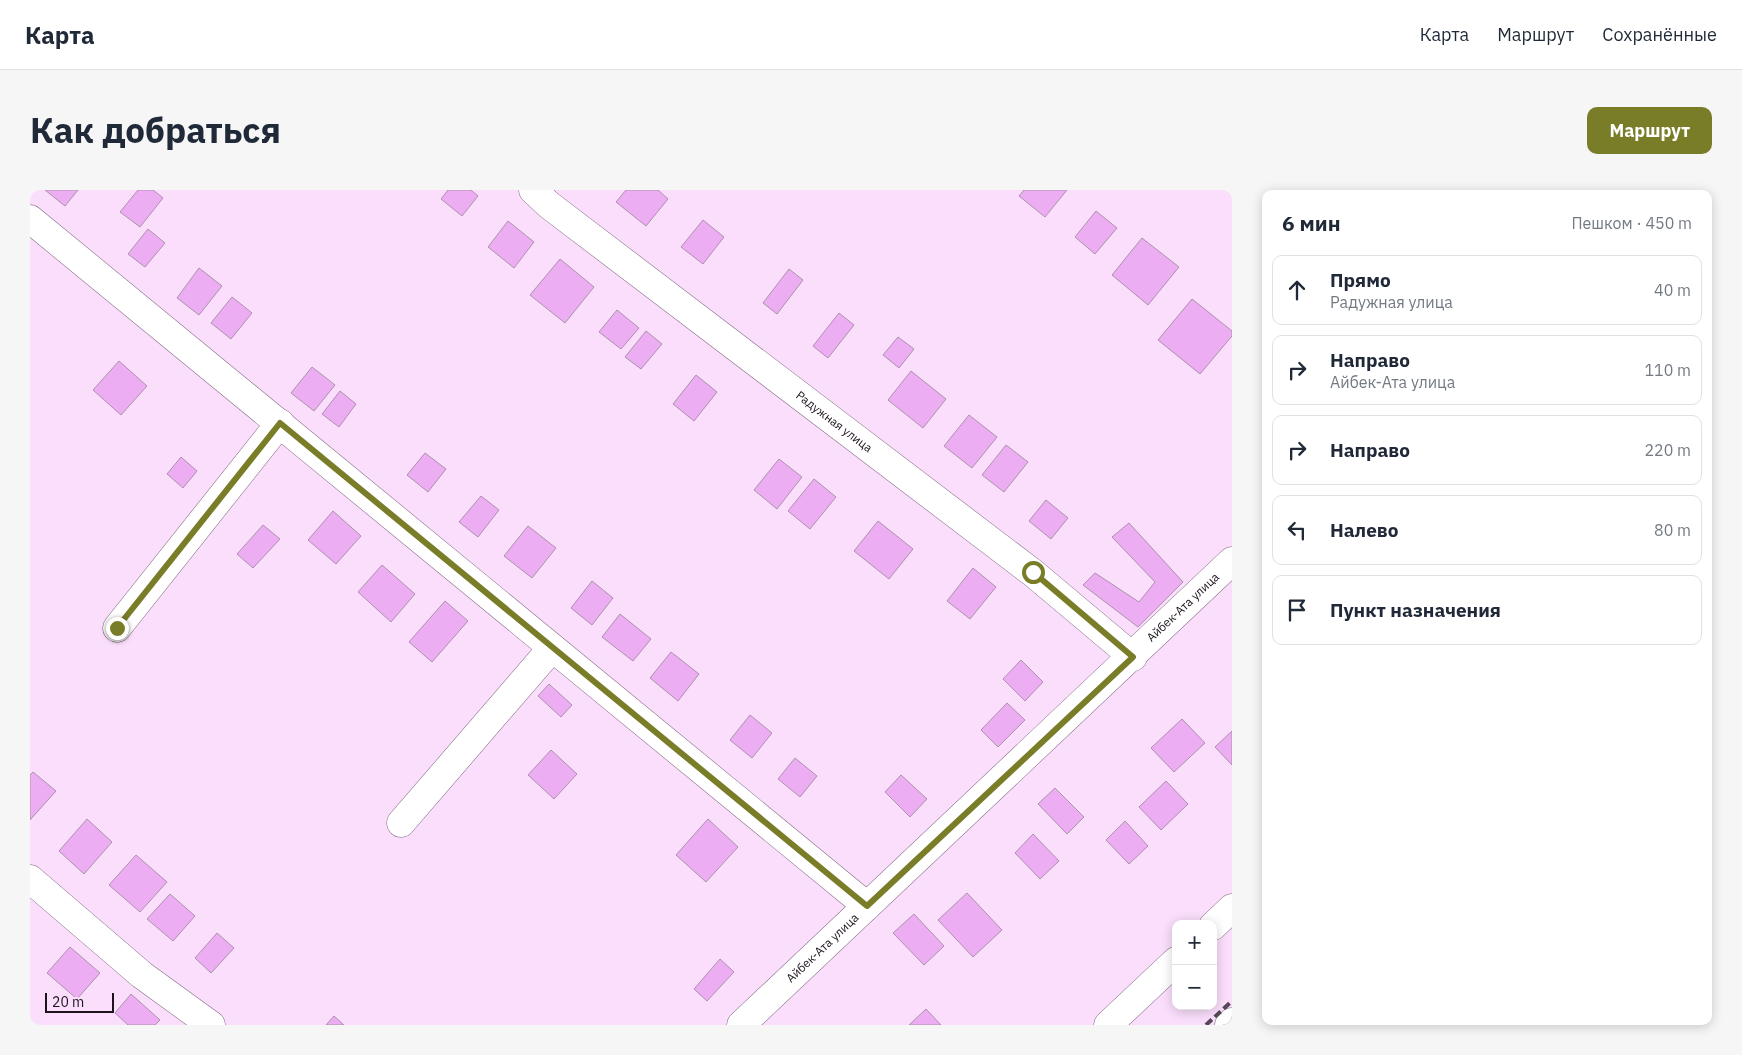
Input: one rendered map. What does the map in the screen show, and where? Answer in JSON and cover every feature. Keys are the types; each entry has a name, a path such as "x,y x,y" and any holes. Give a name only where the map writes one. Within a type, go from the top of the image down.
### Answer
{"street":[{"name":"Радужная улица","path":"533,190 549,205 1033,572 1133,657"},
{"path":"30,219 867,906"},
{"path":"117,628 280,423"},
{"name":"Айбек-Ата улица","path":"741,1025 1133,657 1232,561"},
{"path":"401,823 552,648"},
{"path":"30,879 142,975 212,1025"},
{"path":"1217,922 1232,908"},
{"path":"1108,1025 1172,965"},
{"path":"1229,1025 1232,1022"}],"building":[{"path":"45,190 78,190 65,206"},
{"path":"138,190 153,190 163,198 140,227 120,212"},
{"path":"448,190 471,190 478,196 462,216 441,199"},
{"path":"626,190 658,190 668,199 646,226 616,202"},
{"path":"1024,190 1067,190 1045,217 1019,196"},
{"path":"1096,211 1117,228 1095,254 1075,237"},
{"path":"703,220 724,237 703,264 681,247"},
{"path":"508,221 534,242 514,268 488,247"},
{"path":"148,229 165,243 145,267 128,254"},
{"path":"1142,238 1179,267 1148,305 1112,275"},
{"path":"560,259 594,287 565,323 530,295"},
{"path":"199,268 222,286 199,315 177,298"},
{"path":"789,269 803,280 777,314 763,303"},
{"path":"232,297 252,313 231,339 211,323"},
{"path":"1192,299 1232,331 1232,336 1200,374 1158,340"},
{"path":"617,310 639,328 621,349 599,332"},
{"path":"839,313 854,325 828,358 813,346"},
{"path":"646,331 662,344 641,369 625,357"},
{"path":"898,337 914,349 899,368 883,355"},
{"path":"119,361 147,386 121,415 93,390"},
{"path":"312,367 335,385 314,411 291,393"},
{"path":"911,371 946,399 923,428 888,400"},
{"path":"696,375 717,392 694,421 673,404"},
{"path":"340,391 356,404 339,427 322,414"},
{"path":"969,415 997,437 972,468 944,446"},
{"path":"1006,445 1028,462 1004,492 982,475"},
{"path":"425,453 446,469 428,492 407,475"},
{"path":"181,457 197,471 183,488 167,474"},
{"path":"779,459 802,477 777,509 754,490"},
{"path":"814,479 836,497 810,529 788,511"},
{"path":"481,496 499,510 478,537 459,522"},
{"path":"1046,500 1068,518 1051,539 1029,521"},
{"path":"333,511 361,536 336,564 308,540"},
{"path":"878,521 913,549 889,579 854,551"},
{"path":"1129,523 1183,582 1138,627 1083,585 1095,573 1139,602 1155,582 1112,537"},
{"path":"263,525 280,539 253,568 237,554"},
{"path":"528,526 556,548 532,578 504,556"},
{"path":"382,565 415,594 391,622 358,592"},
{"path":"973,568 996,587 970,619 947,601"},
{"path":"592,581 613,598 592,625 571,608"},
{"path":"445,601 468,621 432,662 409,642"},
{"path":"620,614 651,639 633,661 602,637"},
{"path":"671,652 699,674 678,701 650,678"},
{"path":"1021,660 1043,682 1025,701 1003,679"},
{"path":"549,684 572,705 561,717 538,696"},
{"path":"1007,703 1025,720 998,747 981,730"},
{"path":"750,715 772,733 752,758 730,740"},
{"path":"1182,719 1205,743 1174,772 1151,748"},
{"path":"1232,731 1232,765 1215,747"},
{"path":"551,750 577,774 554,799 528,775"},
{"path":"795,758 817,776 800,797 778,779"},
{"path":"33,772 56,791 30,820 30,775"},
{"path":"901,775 927,799 910,817 885,792"},
{"path":"1166,781 1188,804 1161,830 1139,807"},
{"path":"1055,788 1084,817 1067,834 1038,804"},
{"path":"87,819 112,842 84,874 59,851"},
{"path":"708,819 738,847 706,882 676,855"},
{"path":"1125,821 1148,846 1129,864 1106,840"},
{"path":"1033,834 1059,861 1040,879 1015,853"},
{"path":"136,855 167,882 140,912 109,885"},
{"path":"967,893 1002,930 973,957 938,920"},
{"path":"170,894 195,916 173,941 147,919"},
{"path":"914,914 944,946 924,965 893,933"},
{"path":"217,933 234,948 211,973 195,958"},
{"path":"70,947 100,973 77,999 47,973"},
{"path":"720,959 734,972 707,1001 694,989"},
{"path":"131,994 160,1020 155,1025 128,1025 115,1013"},
{"path":"926,1009 941,1025 909,1025"},
{"path":"334,1016 344,1025 326,1025"}],"railway":[{"path":"1206,1025 1232,1001"}],"route":[{"path":"117,628 280,423 867,906 1133,657 1033,572"}]}
